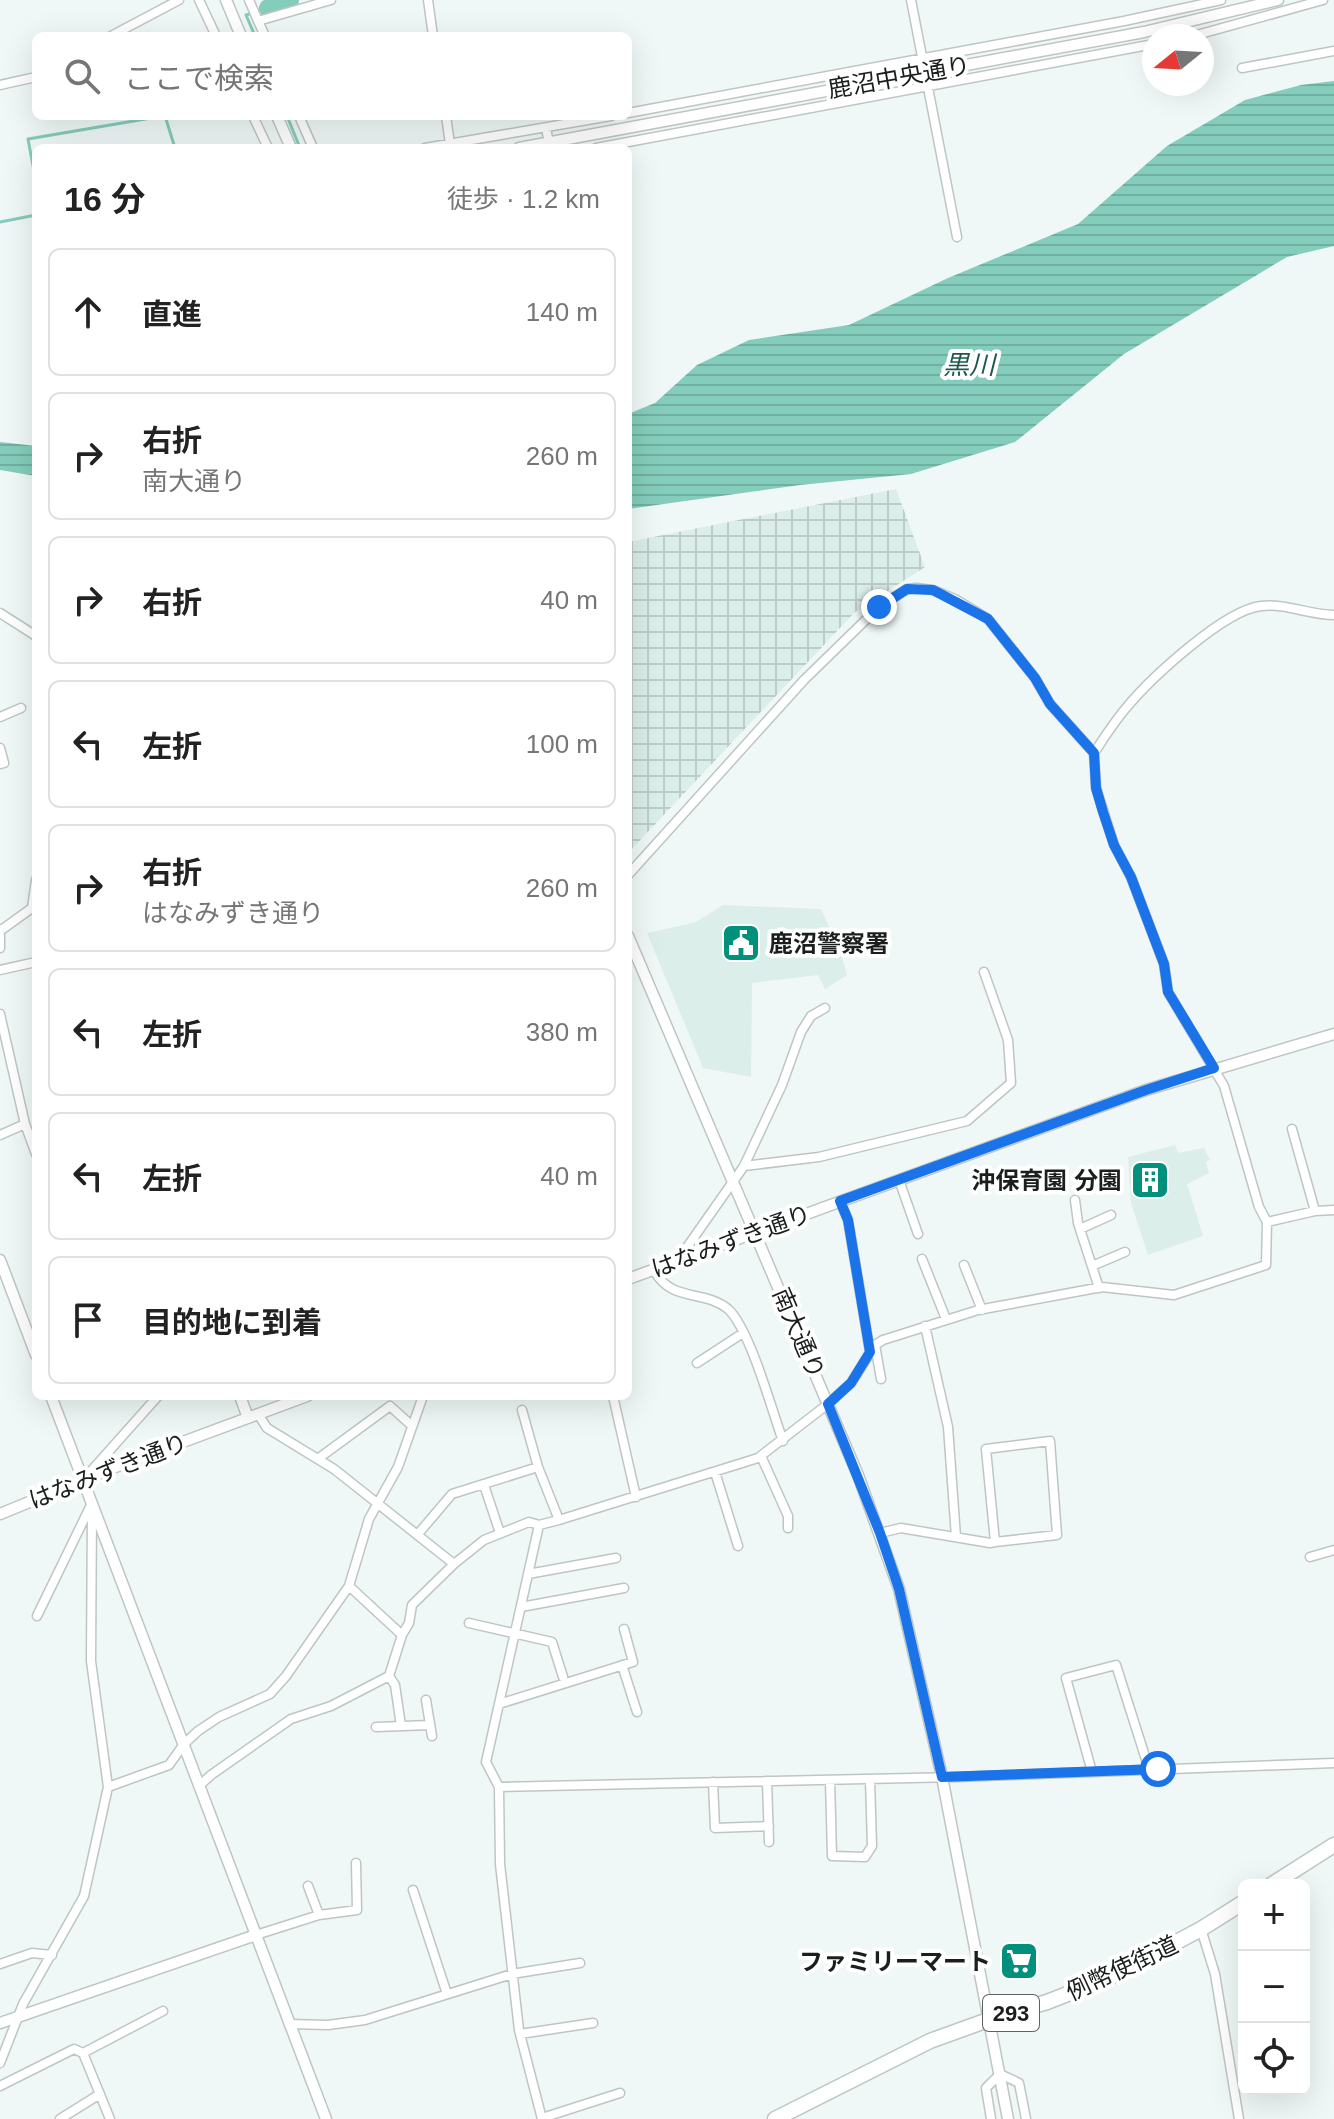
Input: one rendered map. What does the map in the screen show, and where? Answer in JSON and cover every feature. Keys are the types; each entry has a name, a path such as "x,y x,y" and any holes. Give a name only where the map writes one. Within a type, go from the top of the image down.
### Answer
{"highway":[{"path":"1280,1879 1334,1845"},
{"name":"例幣使街道","path":"775,2119 930,2041 1111,1977 1238,1906"}],"street":[{"path":"119,32 179,0"},
{"path":"199,0 214,32"},
{"path":"226,0 239,32"},
{"path":"250,0 263,32"},
{"path":"258,21 331,0"},
{"path":"428,0 432,32"},
{"path":"911,0 957,237"},
{"path":"632,112 1124,21 1221,0"},
{"name":"鹿沼中央通り","path":"554,144 1144,32 1278,0"},
{"path":"1214,31 1323,0"},
{"path":"618,144 1142,46"},
{"path":"1242,68 1334,51"},
{"path":"0,85 32,78"},
{"path":"255,120 266,144"},
{"path":"279,120 289,144"},
{"path":"301,120 311,144"},
{"path":"447,120 450,144 589,120"},
{"path":"546,128 549,144"},
{"path":"632,871 804,680 879,607 907,589 933,590 988,619 1035,678 1050,704 1094,753"},
{"path":"199,1786 291,1719 331,1706 389,1676 409,1623 412,1605 484,1540 529,1522 539,1525 559,1520 761,1456 851,1383 873,1348 883,1340 982,1310 1099,1288 1174,1295 1266,1265 1267,1222 1259,1207 1224,1086 1168,992 1164,964 1103,812 1096,788 1094,753 1126,707 1164,669 1204,636 1240,613 1260,606 1334,615"},
{"path":"0,613 32,633"},
{"path":"0,717 21,708"},
{"path":"0,748 4,763 0,764"},
{"path":"0,948 0,929 32,907"},
{"name":"南大通り","path":"632,945 756,1232 880,1533 911,1634 1008,2119"},
{"path":"0,970 32,963"},
{"path":"744,1166 819,1157 967,1121 1011,1083 1008,1040 984,972"},
{"path":"677,1261 744,1166 782,1085 801,1032 811,1016 825,1008"},
{"path":"0,1014 32,1143"},
{"name":"はなみずき通り","path":"632,1278 1146,1090 1334,1034"},
{"path":"0,1066 12,1061"},
{"path":"0,1135 25,1124"},
{"path":"1292,1129 1315,1211"},
{"path":"899,1180 918,1234"},
{"path":"1075,1200 1080,1229 1099,1288"},
{"path":"840,1201 848,1220 881,1379"},
{"path":"1267,1222 1334,1210"},
{"path":"1080,1229 1111,1215"},
{"path":"1092,1266 1125,1252"},
{"path":"922,1259 946,1319"},
{"path":"0,1260 2,1274 31,1327"},
{"path":"964,1265 982,1310"},
{"path":"654,1270 661,1283 728,1310 743,1333 783,1441"},
{"path":"925,1326 948,1427 956,1537"},
{"path":"697,1363 743,1333"},
{"path":"53,1400 326,2119"},
{"path":"83,1480 154,1400"},
{"path":"243,1400 253,1416 267,1428 319,1458 378,1501 454,1564"},
{"name":"はなみずき通り","path":"0,1514 296,1400"},
{"path":"108,1787 169,1765 184,1744 219,1717 270,1694 286,1676 349,1586 369,1519 398,1467 421,1400"},
{"path":"614,1400 636,1497"},
{"path":"319,1458 390,1406 411,1425"},
{"path":"522,1410 538,1467 559,1520"},
{"path":"880,1533 901,1528 995,1542 1057,1535 1050,1441 986,1449 995,1542"},
{"path":"761,1456 788,1516 788,1528"},
{"path":"418,1534 452,1494 538,1467"},
{"path":"715,1472 738,1546"},
{"path":"484,1485 500,1533"},
{"path":"37,1616 92,1502"},
{"path":"0,2063 18,2017 84,1896 108,1787 91,1661 92,1502"},
{"path":"539,1525 486,1762 499,1787 500,1864 520,2034 542,2118 620,2093"},
{"path":"1310,1557 1334,1550"},
{"path":"528,1574 616,1558"},
{"path":"349,1586 402,1635"},
{"path":"521,1607 624,1588"},
{"path":"469,1623 552,1642 563,1677"},
{"path":"499,1704 633,1662 624,1629"},
{"path":"622,1665 637,1712"},
{"path":"1092,1772 1066,1678 1116,1665 1149,1769"},
{"path":"389,1676 395,1685 401,1726"},
{"path":"426,1700 432,1736"},
{"path":"376,1727 430,1725"},
{"path":"499,1787 942,1777 1334,1763"},
{"path":"830,1780 832,1856 865,1857 872,1846 870,1779"},
{"path":"767,1781 769,1842"},
{"path":"713,1782 715,1828 769,1826"},
{"path":"0,2023 319,1915 357,1910 356,1863"},
{"path":"308,1886 319,1915"},
{"path":"413,1890 447,1994"},
{"path":"1201,1929 1215,1974 1239,2119"},
{"path":"0,1964 32,1953 52,1955"},
{"path":"289,2024 328,2025 365,2020 512,1974 580,1963"},
{"path":"83,2053 163,2011"},
{"path":"520,2034 593,2023"},
{"path":"0,2086 74,2049 83,2053 110,2119"},
{"path":"991,2119 986,2088 1000,2074 1019,2083 1026,2119"},
{"path":"60,2119 100,2094"}],"shaded area":[{"path":"896,489 925,567 855,612 632,849 632,541"},
{"path":"723,905 821,909 847,975 825,989 818,975 752,983 751,1077 703,1068 647,933 696,922"},
{"path":"1175,1145 1178,1153 1204,1148 1210,1160 1206,1162 1209,1173 1187,1184 1203,1236 1148,1255 1131,1203 1128,1157"}],"water":[{"name":"黒川","path":"1334,81 1334,246 1287,257 1124,354 1015,442 911,474 800,485 632,508 632,412 655,403 697,365 749,340 849,325 948,278 1078,224 1167,146 1245,100 1301,85"},
{"path":"0,442 32,446 32,475 0,470"}],"waterway":[{"path":"268,8 290,0"},
{"path":"253,32 246,15 268,8"},
{"path":"32,160 28,139 140,120"},
{"path":"166,120 174,144"},
{"path":"289,120 298,144"},
{"path":"0,222 32,216"}],"place":[{"name":"鹿沼警察署","path":"741,943"},
{"name":"沖保育園 分園","path":"1150,1180"},
{"name":"ファミリーマート","path":"1019,1961"}],"route":[{"path":"879,607 897,594 916,588 933,590 955,599 988,619 1035,678 1050,704 1094,753 1096,788 1103,812 1164,964 1168,992 1214,1068 840,1201 848,1220 870,1352 851,1383 828,1404 858,1475 899,1589 942,1777 1158,1769"}]}
